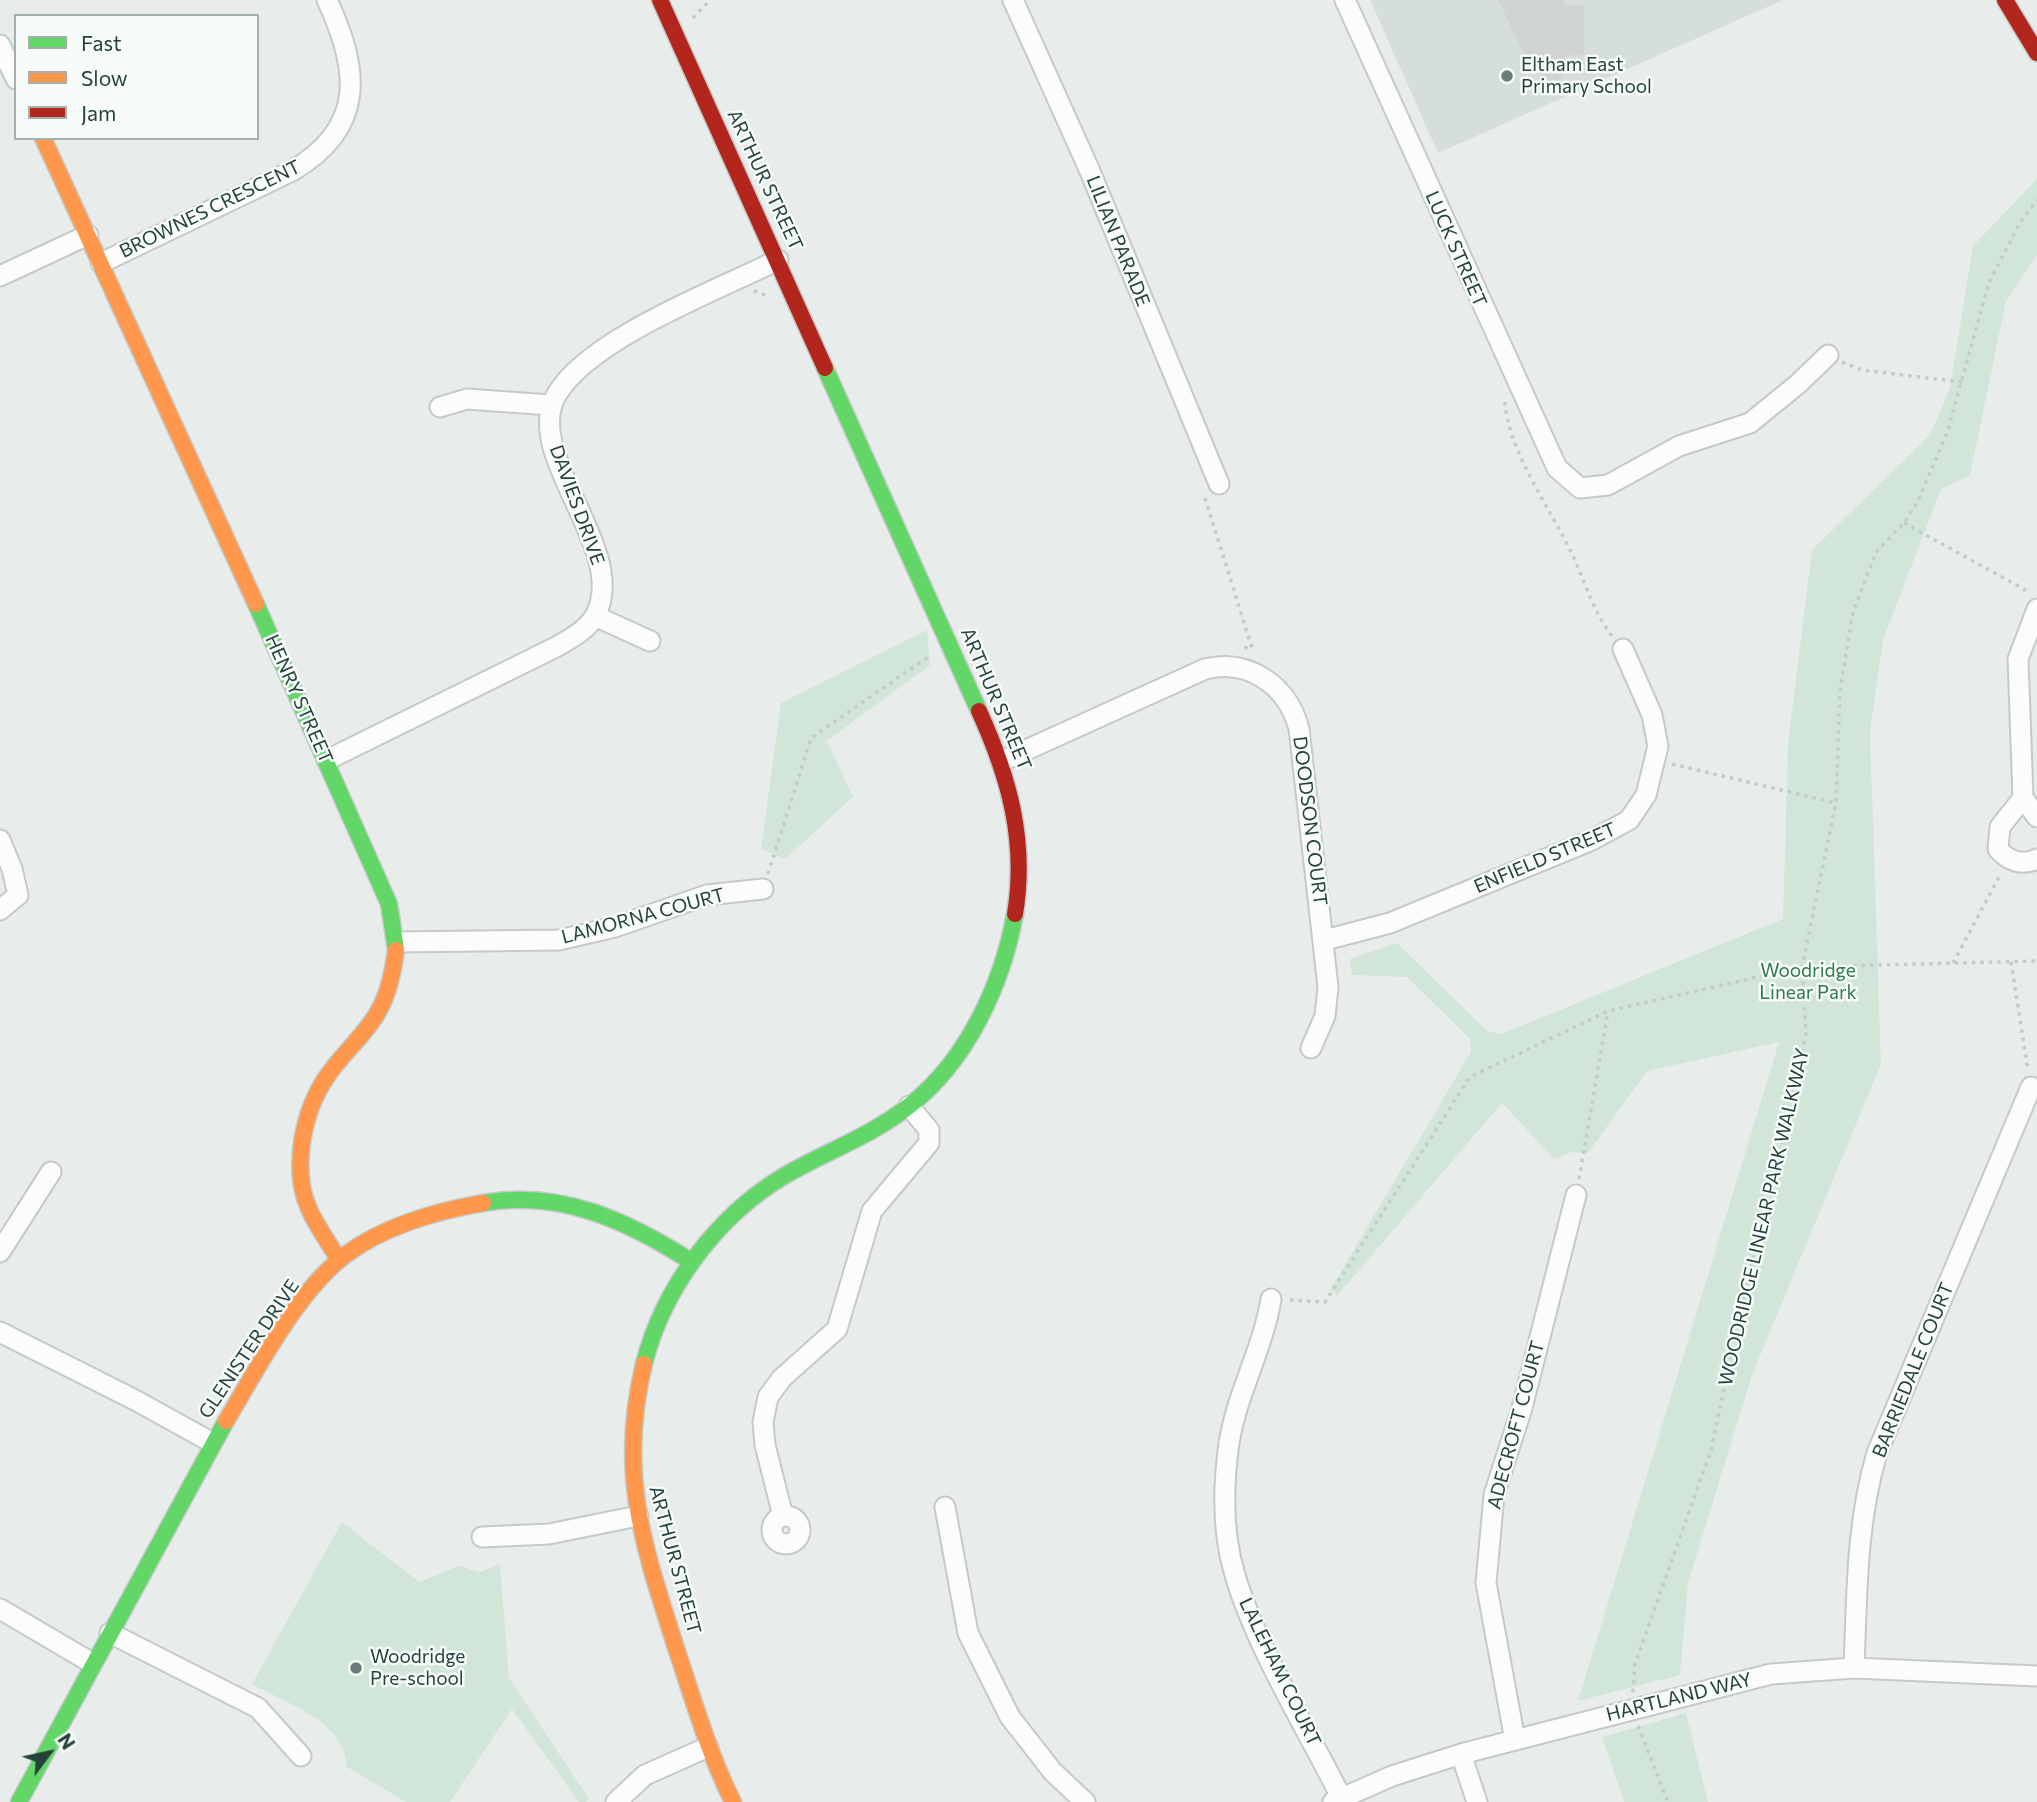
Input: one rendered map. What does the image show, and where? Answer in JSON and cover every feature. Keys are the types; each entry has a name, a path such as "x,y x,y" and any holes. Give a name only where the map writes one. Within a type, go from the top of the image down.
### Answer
{"street":[{"name":"BROWNES CRESCENT","path":"101,263 292,171 313,158 333,137 349,98 351,69 346,41 327,0"},
{"name":"ARTHUR STREET","path":"660,0 1002,761 1012,794 1021,874 1018,909 1009,949 995,989 956,1055 908,1106 845,1146 775,1181 744,1204 692,1262 670,1298 651,1339 639,1383 632,1429 631,1461 638,1516 708,1746 733,1802"},
{"name":"LILIAN PARADE","path":"1013,0 1098,191 1210,487"},
{"name":"LUCK STREET","path":"1345,0 1533,419 1557,468 1580,488 1608,485 1679,446 1751,423 1828,355"},
{"path":"2005,0 2037,53"},
{"path":"0,45 14,75"},
{"name":"HENRY STREET","path":"44,140 327,760 389,904 397,942 393,975 378,1012 326,1077 309,1112 302,1144 302,1175 308,1207 339,1260"},
{"path":"0,276 88,235"},
{"path":"440,407 467,399 550,405 568,377 594,353 778,260"},
{"name":"DAVIES DRIVE","path":"550,405 549,418 556,454 600,566 602,594 595,616"},
{"path":"2037,609 2018,659 2024,798 2037,817"},
{"path":"327,760 558,646 577,635 595,616 650,641"},
{"name":"ENFIELD STREET","path":"1325,940 1390,923 1592,841 1629,820 1646,795 1658,746 1652,715 1623,649"},
{"name":"DOODSON COURT","path":"1002,761 1205,669 1228,666 1252,671 1285,697 1296,718 1325,940 1327,1000 1320,1032 1311,1048"},
{"path":"2024,798 2000,827 1998,849 2009,859 2022,863 2037,859"},
{"path":"0,840 12,869 18,895 0,910"},
{"name":"LAMORNA COURT","path":"397,942 559,940 615,928 707,895 763,889"},
{"name":"BARRIEDALE COURT","path":"1854,1668 1859,1541 1864,1497 1874,1464 2031,1087"},
{"path":"783,1516 765,1445 763,1422 768,1397 782,1378 837,1329 872,1211 929,1143 929,1130 908,1106"},
{"path":"0,1252 51,1172"},
{"name":"ADECROFT COURT","path":"1515,1740 1486,1583 1494,1496 1522,1408 1576,1195"},
{"name":"GLENISTER DRIVE","path":"19,1802 211,1442 292,1318 339,1260 405,1224 456,1206 508,1198 555,1200 607,1214 656,1238 692,1262"},
{"name":"LALEHAM COURT","path":"1270,1299 1266,1331 1243,1391 1230,1440 1224,1492 1226,1528 1234,1574 1250,1618 1337,1799"},
{"path":"0,1332 135,1400 211,1442"},
{"path":"945,1507 968,1633 1010,1717 1053,1772 1085,1802"},
{"path":"482,1536 549,1534 638,1516"},
{"path":"0,1609 92,1663"},
{"path":"110,1633 258,1708 301,1756"},
{"name":"HARTLAND WAY","path":"1337,1799 1461,1754 1771,1674 1854,1668 2037,1676"},
{"path":"616,1802 645,1775 708,1746"},
{"path":"1461,1754 1477,1802"}],"path":[{"name":"WOODRIDGE LINEAR PARK WALKWAY","path":"1668,1802 1632,1708 1635,1664 1711,1450 1745,1289 1781,1151 1806,1034 1802,967 1836,803 1837,725 1845,642 1864,577 1876,552 1904,523 1917,503 1933,465 1963,382 1989,282 2021,220 2037,200"},
{"path":"742,278 748,292 764,293 772,298"},
{"path":"1828,355 1862,370 1963,382"},
{"path":"1210,487 1252,648 1232,647"},
{"path":"1904,523 2037,597"},
{"path":"763,889 811,738 931,657 931,645"},
{"path":"1672,764 1836,803"},
{"path":"1953,963 2009,859"},
{"path":"1270,1299 1325,1302 1470,1077 1608,1011 1802,967 2037,961"},
{"path":"2011,962 2031,1087"},
{"path":"1576,1195 1608,1011"}],"shaded area":[{"name":"Eltham East Primary School","path":"1370,0 1783,0 1438,153"}],"green space":[{"name":"Woodridge Linear Park","path":"2037,179 2037,255 2006,301 1970,475 1941,489 1883,640 1870,731 1881,1064 1752,1375 1688,1583 1680,1675 1578,1701 1779,1042 1647,1071 1588,1153 1572,1152 1554,1159 1502,1103 1337,1296 1330,1290 1471,1052 1470,1039 1407,977 1352,975 1350,959 1397,943 1487,1031 1501,1034 1783,919 1788,743 1812,550 1930,435 1950,388 1973,246"},
{"path":"927,630 930,665 827,741 853,797 785,859 761,849 781,703"},
{"path":"342,1522 419,1582 459,1566 480,1572 500,1564 509,1678 589,1799 586,1802 579,1802 512,1709 450,1802 406,1802 347,1767 336,1737 312,1715 252,1684"},
{"path":"1686,1713 1708,1802 1624,1802 1602,1737"}],"building":[{"path":"1499,0 1563,0 1563,7 1583,6 1583,54 1564,55 1560,82 1545,82 1533,58 1528,60"}],"traffic: fast":[{"path":"825,368 979,711"},
{"path":"256,604 389,904 396,950"},
{"path":"644,1364 664,1308 696,1256 715,1233 760,1192 784,1176 894,1117 930,1088 948,1067 965,1044 991,994 1001,968 1015,914"},
{"path":"483,1203 539,1201 592,1212 643,1234 692,1262"},
{"path":"19,1802 226,1421"}],"traffic: slow":[{"path":"44,140 256,604"},
{"path":"339,1260 312,1216 304,1193 301,1176 302,1140 319,1089 382,1005 396,950"},
{"path":"226,1421 280,1331 312,1287 330,1268 379,1234 430,1215 483,1203"},
{"path":"644,1364 636,1404 633,1441 638,1510 654,1578 677,1651 709,1747 733,1802"}],"traffic: jam":[{"path":"660,0 825,368"},
{"path":"2005,0 2037,53"},
{"path":"979,711 999,760 1013,810 1019,861 1015,914"}],"place":[{"name":"Eltham East Primary School","path":"1507,76"},
{"name":"Woodridge Pre-school","path":"356,1668"}]}
